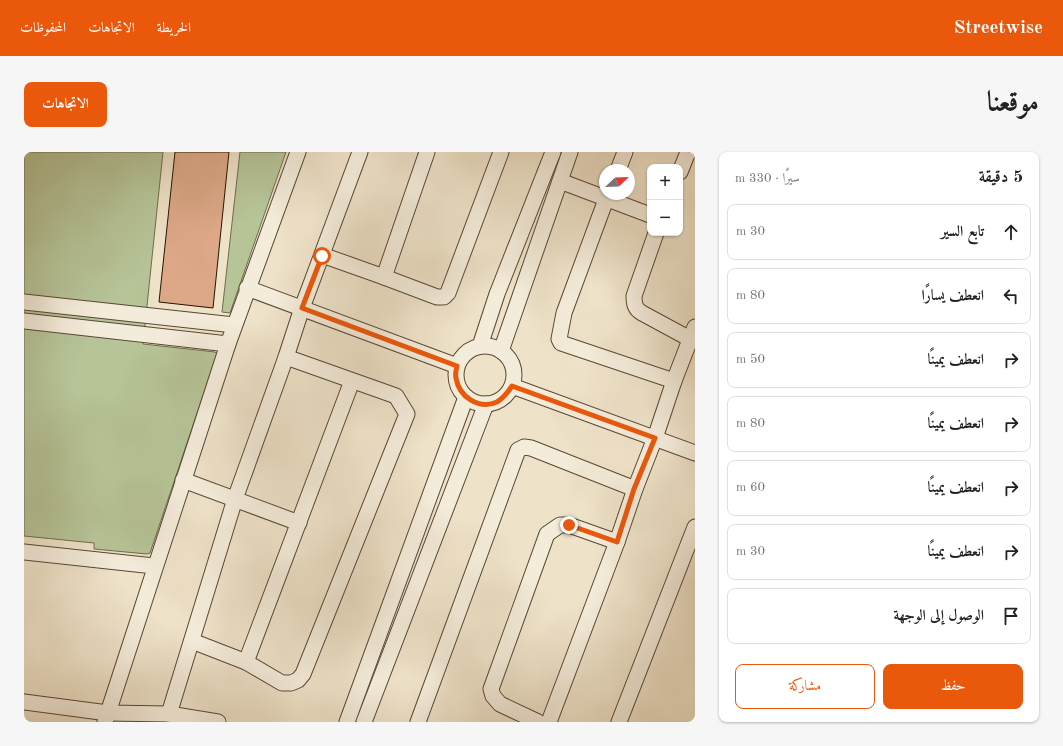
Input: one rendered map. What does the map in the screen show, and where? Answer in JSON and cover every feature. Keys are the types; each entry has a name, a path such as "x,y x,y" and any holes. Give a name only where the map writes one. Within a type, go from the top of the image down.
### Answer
{"street":[{"path":"106,718 154,566 234,325 298,152"},
{"path":"169,714 235,499 302,308 360,152"},
{"path":"384,277 427,152"},
{"path":"322,256 437,297 444,297 448,293 501,152"},
{"path":"480,346 497,294 552,152"},
{"path":"501,351 570,152"},
{"path":"620,164 625,152"},
{"path":"683,164 688,152"},
{"path":"560,181 599,193"},
{"path":"606,200 564,313 559,339 562,343 674,381"},
{"path":"617,200 647,213"},
{"path":"549,722 617,542 634,489 655,438 674,381 693,333 642,313 637,310 634,303 634,296 655,236"},
{"path":"247,288 457,366"},
{"path":"24,302 234,325"},
{"path":"24,321 228,344"},
{"path":"480,346 491,346 501,351 513,366 514,376 512,386 506,395 497,402 486,404 476,403 466,397 459,389 456,377 457,366 460,358 466,352 480,346"},
{"path":"192,641 246,662 282,683 291,683 298,680 303,674 407,414 396,396 286,357"},
{"path":"246,662 352,381"},
{"path":"512,386 695,453"},
{"path":"347,722 466,397"},
{"path":"364,722 486,404"},
{"path":"418,722 518,450 524,447 531,448 634,489"},
{"path":"183,480 299,523"},
{"path":"538,722 500,704 493,696 491,689 546,534 560,525 569,525 617,542"},
{"path":"619,722 695,527"},
{"path":"24,552 154,566"},
{"path":"24,702 106,718 169,714 218,722"}],"green space":[{"path":"24,152 163,152 143,344 215,352 217,354 150,553 147,554 94,549 94,543 24,536"},
{"path":"240,152 286,152 230,313 222,312"}],"building":[{"path":"175,152 229,152 213,308 159,302"}],"route":[{"path":"322,256 302,308 457,366 456,377 459,389 466,397 476,403 486,404 497,402 506,395 512,386 655,438 634,489 617,542 569,525"}]}
